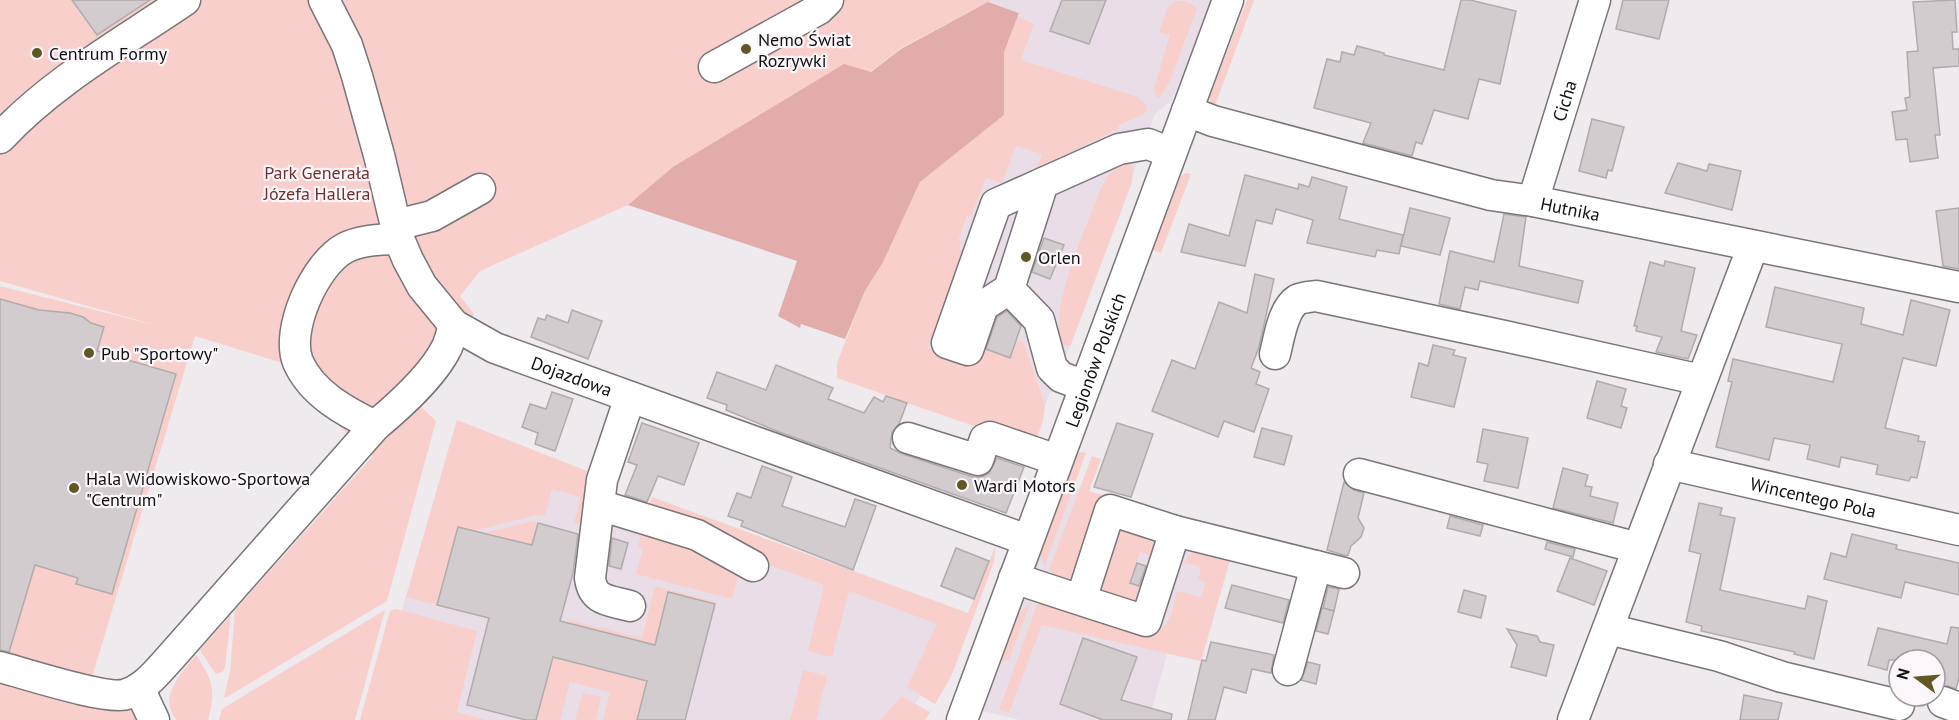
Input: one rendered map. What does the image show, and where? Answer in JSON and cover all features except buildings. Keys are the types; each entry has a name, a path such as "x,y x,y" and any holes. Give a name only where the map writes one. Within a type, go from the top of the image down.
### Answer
{"street":[{"path":"0,138 32,106 67,79 185,0"},
{"name":"Dojazdowa","path":"324,0 347,45 357,76 398,232 422,286 454,325 495,348 1027,540"},
{"path":"714,67 819,9 828,0"},
{"name":"Legionów Polskich","path":"962,720 1228,0"},
{"name":"Cicha","path":"1533,201 1595,0"},
{"name":"Hutnika","path":"1187,111 1213,121 1491,195 1533,201 1959,287"},
{"path":"1044,183 1009,289 983,306 968,350 947,343 996,204 1119,148 1148,144 1171,153"},
{"path":"375,426 340,408 306,375 298,361 296,350 298,325 303,306 320,270 337,253 351,245 398,232 480,189"},
{"path":"1573,720 1753,246"},
{"path":"1009,289 1039,320 1052,368 1061,377 1085,386"},
{"path":"1275,354 1288,310 1295,301 1316,296 1701,380"},
{"path":"0,667 104,695 126,695 139,688 170,658 375,426 411,393 433,368 447,346 454,325"},
{"path":"630,397 602,480 590,578 592,589 599,597 630,606"},
{"path":"908,438 978,460 985,439 990,437 1057,460"},
{"name":"Wincentego Pola","path":"1669,464 1959,530"},
{"path":"1359,474 1638,548"},
{"path":"599,505 697,535 753,566"},
{"path":"1081,600 1110,510 1175,531 1330,569 1288,670"},
{"path":"1014,578 1146,621 1175,531"},
{"path":"1608,629 1719,656 1782,677 1887,702"},
{"path":"139,688 154,720"}],"shaded area":[{"path":"992,0 1211,0 1172,100 1155,114 1073,339 1045,405 1043,420 996,433 898,400 920,349 1004,115 1004,52 1019,13 988,2"},
{"path":"988,2 1019,13 1004,52 1004,115 920,182 883,262 865,291 845,339 801,324 800,328 778,316 797,261 628,205 673,167 844,64 871,72 901,49"},
{"path":"457,420 592,492 645,512 652,497 869,580 958,610 935,671 906,720 370,720"},
{"path":"1065,485 1237,532 1201,661 1167,654 1149,720 1020,720 983,711"}],"green space":[{"name":"Park Generała Józefa Hallera","path":"0,0 992,0 901,48 870,72 673,167 628,205 480,271 460,296 474,314 458,344 419,405 436,421 387,601 227,697 224,697 230,672 235,610 373,456 328,415 292,366 195,336 92,677 158,720 0,720 0,286 162,327 0,281"},
{"path":"1247,0 1254,0 1213,111 1210,95"},
{"path":"1174,1 1187,2 1197,9 1169,83 1159,98 1154,88 1170,35 1159,32 1168,7"},
{"path":"1017,16 1034,24 1021,60 1138,97 1146,105 1147,112 1118,126 1117,130 1037,168 1042,154 1016,146 1002,183 986,178 971,217 967,216 959,240 962,242 959,249 965,251 938,327 936,327 928,348 973,363 979,347 1009,358 1016,340 1024,343 1045,405 1043,420 1034,447 837,378 837,363 865,291 883,261 920,182 1004,115 1004,52"},
{"path":"1122,164 1133,167 1132,182 1071,344 1070,346 1062,345 1059,329 1060,310 1071,266 1102,186 1108,175"},
{"path":"1186,173 1191,174 1161,253 1153,250 1181,176"},
{"path":"457,420 597,475 592,527 574,523 580,497 552,489 545,516 536,515 477,530 458,527 437,605 406,597"},
{"path":"1077,453 1086,453 1045,565 1041,558 1041,551"},
{"path":"1092,456 1101,459 1089,491 1114,499 1078,571 1071,578 1059,577 1049,570"},
{"path":"652,497 968,613 995,547 994,562 951,677 935,704 907,687 937,624 849,591 832,657 808,651 824,585 751,558 646,512"},
{"path":"612,514 741,564 732,599 636,574 643,549 638,547 641,534 612,526"},
{"path":"533,521 538,523 515,610 508,539 484,533"},
{"path":"1125,529 1151,536 1155,545 1154,557 1140,552 1130,583 1147,588 1138,599 1130,603 1107,597 1100,584 1118,533"},
{"path":"1234,546 1201,661 1042,625 1009,713 999,710 1038,602 1152,633 1167,622 1177,591 1202,597 1205,582 1198,580 1201,567 1184,563 1188,556 1205,547"},
{"path":"655,586 716,602 715,604 668,592 655,645 568,623 569,620 642,638"},
{"path":"1030,604 1009,660 1000,661 1017,615"},
{"path":"396,609 477,631 457,712 487,720 360,720 390,611"},
{"path":"385,610 355,720 219,720 222,709"},
{"path":"231,615 225,667 222,672 215,673 200,650"},
{"path":"196,655 211,686 212,701 208,720 177,720 171,711 170,694 178,678"},
{"path":"553,657 647,681 637,720 603,720 610,692 570,682 560,720 536,720"},
{"path":"803,670 827,676 816,720 790,720"},
{"path":"583,693 601,697 596,720 575,720"},
{"path":"901,696 930,712 925,720 881,720"}],"place":[{"name":"Nemo Świat Rozrywki","path":"746,49"},
{"name":"Centrum Formy","path":"37,53"},
{"name":"Orlen","path":"1026,257"},
{"name":"Pub \"Sportowy\"","path":"89,353"},
{"name":"Wardi Motors","path":"962,485"},
{"name":"Hala Widowiskowo-Sportowa \"Centrum\"","path":"74,488"}]}
